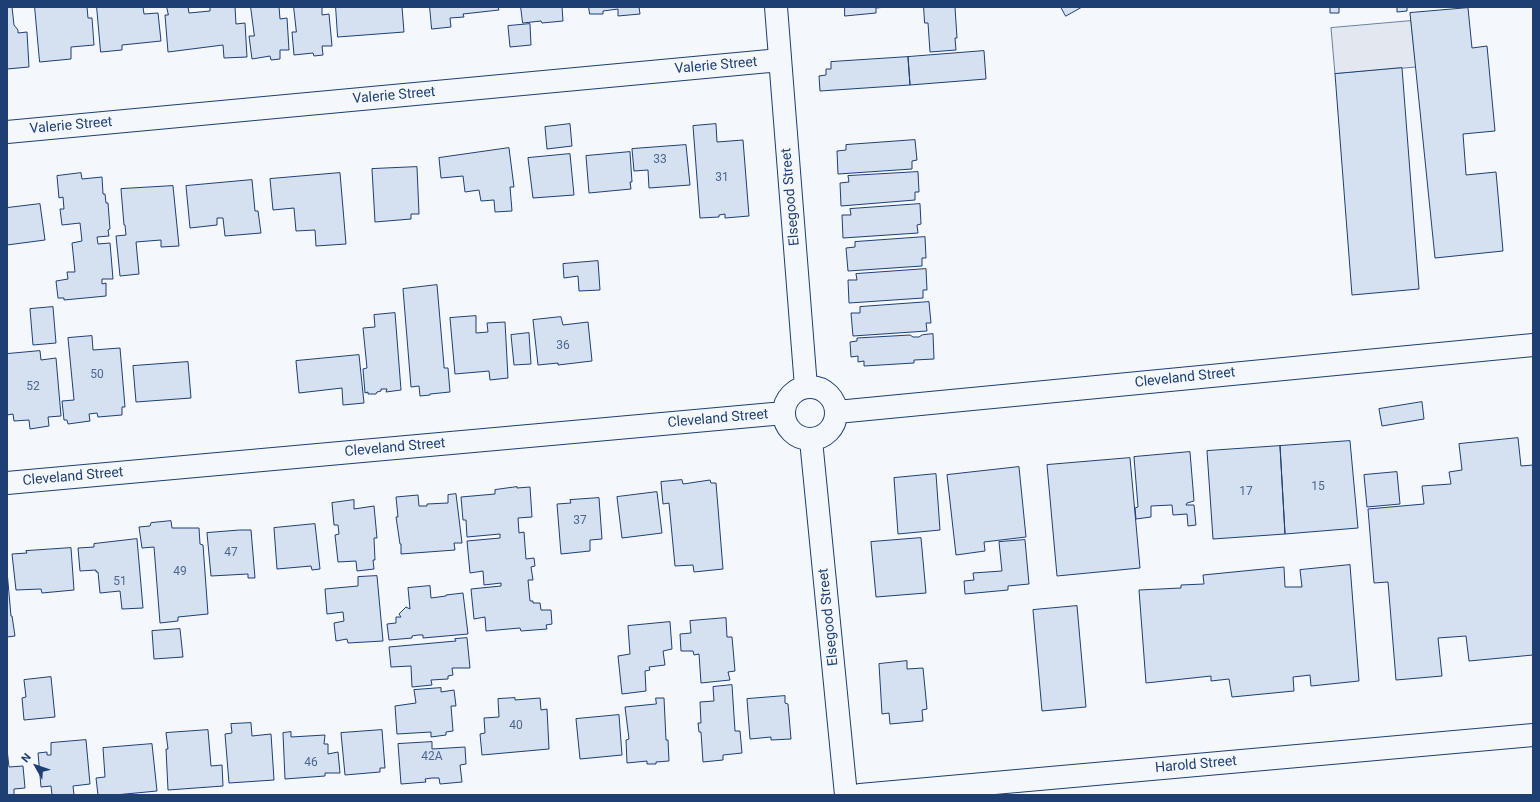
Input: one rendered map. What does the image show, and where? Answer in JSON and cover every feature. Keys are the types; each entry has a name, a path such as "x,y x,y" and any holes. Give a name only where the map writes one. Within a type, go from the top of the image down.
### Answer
{"street":[{"name":"Elsegood Street","path":"776,7 806,387"},
{"name":"Valerie Street","path":"7,132 780,60"},
{"name":"Cleveland Street","path":"837,412 1533,345"},
{"path":"806,387 817,387 827,392 834,401 837,412 835,422 830,431 822,437 811,440 801,438 792,432 786,424 784,413 785,404 790,396 797,390 806,387"},
{"name":"Cleveland Street","path":"7,483 784,413"},
{"name":"Elsegood Street","path":"811,440 846,795"},
{"name":"Harold Street","path":"860,795 1533,735"}],"shaded area":[{"path":"1411,21 1416,67 1335,74 1331,28"}],"building":[{"path":"7,7 12,7 14,25 18,30 18,33 27,32 29,67 7,69"},
{"path":"35,7 87,7 88,18 92,18 94,45 71,47 71,59 40,62"},
{"path":"97,7 143,7 144,14 158,13 161,41 122,45 122,50 101,52"},
{"path":"167,7 188,7 189,13 210,11 210,7 235,7 236,24 245,23 247,57 224,58 223,45 168,52 165,15 168,15"},
{"path":"251,7 279,7 280,19 287,18 289,50 280,50 280,59 271,60 270,56 252,59 249,36 254,36"},
{"path":"294,7 322,7 322,15 329,14 332,46 322,46 323,55 314,56 313,53 294,55 292,32 296,32"},
{"path":"336,7 402,7 404,32 338,37"},
{"path":"430,7 498,7 499,10 463,14 464,17 450,18 451,27 432,29"},
{"path":"521,7 562,7 563,21 523,23"},
{"path":"589,7 639,7 640,14 618,16 618,9 603,11 603,14 590,14"},
{"path":"845,7 887,7 876,8 876,13 845,16"},
{"path":"924,7 955,7 957,38 955,38 956,50 930,52 928,23 925,23"},
{"path":"1061,7 1082,7 1066,16"},
{"path":"1330,7 1339,7 1339,13 1330,13"},
{"path":"1397,7 1407,7 1407,11 1397,12"},
{"path":"1468,8 1472,48 1487,46 1495,131 1463,134 1466,175 1496,172 1503,251 1435,258 1410,13"},
{"path":"530,24 531,45 510,47 508,26"},
{"path":"984,51 986,79 910,85 908,57"},
{"path":"908,57 910,85 820,91 819,76 826,75 826,69 831,69 831,62"},
{"path":"1402,68 1419,289 1352,295 1335,74"},
{"path":"570,124 572,146 547,149 545,127"},
{"path":"716,124 717,142 743,140 749,216 725,218 725,214 719,215 719,217 700,218 693,126"},
{"path":"915,140 917,160 912,161 912,169 838,174 837,151 846,150 846,145"},
{"path":"686,145 690,185 649,188 648,170 634,171 632,149"},
{"path":"509,148 514,187 510,187 512,211 495,212 494,200 481,201 479,190 465,192 463,176 441,178 439,158"},
{"path":"630,152 631,189 589,193 586,156"},
{"path":"570,154 574,195 533,198 528,158"},
{"path":"417,167 419,214 411,214 411,219 375,222 372,169"},
{"path":"918,172 919,192 915,192 915,200 841,206 840,183 849,182 848,176"},
{"path":"81,173 82,179 102,177 103,194 105,194 106,203 108,203 110,229 108,230 109,236 97,237 98,244 110,243 113,279 102,279 102,284 106,283 106,296 64,300 64,298 58,298 56,281 68,279 67,272 75,272 72,243 82,241 80,223 62,225 60,209 64,209 63,197 59,198 57,176"},
{"path":"340,173 346,244 316,246 315,230 296,231 294,208 273,210 270,179"},
{"path":"252,180 255,211 258,211 261,233 225,236 223,218 217,218 217,225 190,228 186,186"},
{"path":"173,186 179,246 161,247 161,240 136,242 139,274 120,276 116,236 126,235 121,189"},
{"path":"40,204 45,240 7,245 7,208"},
{"path":"920,204 921,224 917,225 918,233 843,238 842,215 851,215 850,209"},
{"path":"925,237 926,258 922,258 922,266 848,271 846,248 855,247 855,242"},
{"path":"598,261 600,290 579,291 578,276 564,278 563,264"},
{"path":"926,269 927,290 923,290 923,298 849,303 848,280 857,280 856,274"},
{"path":"437,285 444,368 448,368 450,392 420,396 419,386 411,387 403,289"},
{"path":"929,302 931,323 926,323 927,331 853,336 851,313 860,313 860,307"},
{"path":"53,307 56,343 33,345 30,309"},
{"path":"395,313 401,390 386,392 387,389 381,389 381,391 377,392 376,394 368,394 368,392 365,393 363,369 367,368 363,328 375,327 374,315"},
{"path":"476,316 476,333 488,332 487,323 505,322 508,378 490,380 489,371 455,374 450,318"},
{"path":"561,317 563,325 588,322 592,361 558,365 558,363 538,365 533,320"},
{"path":"529,333 531,364 514,365 511,335"},
{"path":"933,334 934,359 914,360 914,363 864,366 864,361 858,362 858,356 851,357 850,342 857,341 857,338 910,335 913,337 919,337 922,335"},
{"path":"92,336 93,350 120,348 125,407 122,407 122,415 98,417 97,413 89,414 90,421 68,424 67,420 64,420 62,401 74,400 68,338"},
{"path":"40,351 41,360 56,358 61,416 48,417 49,426 30,429 29,420 14,421 13,414 7,415 7,354"},
{"path":"359,355 364,403 343,405 342,388 299,393 296,361"},
{"path":"188,362 191,398 136,402 133,366"},
{"path":"1422,402 1424,419 1382,426 1379,409"},
{"path":"1518,438 1521,466 1533,465 1533,655 1469,661 1466,636 1438,638 1442,676 1396,680 1388,582 1374,583 1368,509 1424,504 1422,486 1451,484 1449,472 1462,470 1459,444"},
{"path":"1350,441 1358,528 1285,534 1280,446"},
{"path":"1280,446 1285,534 1213,539 1207,451"},
{"path":"1190,452 1194,501 1187,503 1186,505 1194,505 1196,525 1188,526 1187,514 1173,515 1172,505 1151,506 1151,517 1136,519 1135,508 1138,507 1134,457"},
{"path":"1130,458 1140,568 1057,576 1047,465"},
{"path":"1019,467 1026,537 984,542 985,551 956,555 947,475"},
{"path":"1397,472 1400,504 1367,507 1364,475"},
{"path":"936,474 940,530 898,534 894,478"},
{"path":"682,480 683,484 710,480 711,483 716,483 723,569 694,572 693,565 675,566 669,503 663,504 661,482"},
{"path":"530,487 532,517 518,518 519,533 524,532 526,559 534,558 535,566 531,567 533,580 528,580 530,601 533,601 533,603 540,603 541,610 551,610 552,624 546,625 547,629 521,631 520,628 486,631 485,617 474,619 471,589 501,586 501,583 484,585 483,571 470,573 467,541 500,538 500,534 467,537 466,520 463,520 461,497 495,494 495,490"},
{"path":"657,492 662,533 622,538 617,497"},
{"path":"456,494 462,543 454,543 455,550 401,554 401,544 396,517 398,517 396,497 418,495 419,506 427,506 427,504 448,503 448,495"},
{"path":"599,498 602,539 590,540 590,551 561,554 557,504 571,503 570,500"},
{"path":"354,500 354,509 374,506 377,538 374,538 374,569 357,571 356,561 338,562 335,535 339,534 338,525 334,525 332,503"},
{"path":"171,521 172,528 199,528 200,544 203,545 208,614 178,617 178,621 160,623 154,547 142,548 139,527 150,526 151,523"},
{"path":"315,524 320,569 312,570 311,566 277,569 274,528"},
{"path":"251,530 255,578 248,578 248,574 211,576 207,533"},
{"path":"921,538 926,593 876,597 871,542"},
{"path":"137,539 143,608 122,609 120,591 100,593 98,572 96,572 96,570 80,571 78,548 94,547 94,544"},
{"path":"1025,540 1029,584 1008,586 1008,590 965,594 964,581 974,580 973,573 1002,571 999,542"},
{"path":"71,548 74,590 42,593 41,589 16,590 12,554 27,553 26,551"},
{"path":"1350,565 1359,681 1311,686 1310,675 1293,677 1294,691 1232,697 1229,679 1211,681 1211,676 1146,683 1139,590 1181,588 1181,585 1204,584 1203,575 1284,567 1285,587 1302,587 1300,570"},
{"path":"7,571 11,616 15,636 7,637"},
{"path":"377,576 383,641 348,643 347,639 336,641 334,623 344,621 343,612 327,614 325,589 358,586 358,577"},
{"path":"430,586 431,598 463,593 468,634 423,638 423,635 418,635 412,636 412,638 389,640 387,624 396,623 396,617 401,617 399,614 406,607 410,609 408,588"},
{"path":"1077,606 1086,707 1042,711 1033,610"},
{"path":"726,618 727,637 732,637 735,671 728,672 730,680 701,683 699,654 694,655 693,651 681,651 680,634 691,633 690,621"},
{"path":"670,622 672,649 663,651 665,665 649,667 650,670 645,671 646,691 622,694 618,656 630,654 628,626"},
{"path":"180,629 183,657 154,659 152,631"},
{"path":"467,638 470,668 452,668 453,675 448,676 448,679 431,680 432,685 412,687 411,666 391,667 389,647 456,641 455,639"},
{"path":"907,661 907,669 923,668 927,709 922,710 923,721 890,724 889,713 882,714 879,664"},
{"path":"51,677 55,717 24,720 22,698 26,697 24,680"},
{"path":"732,685 735,731 740,731 742,753 723,755 723,760 703,762 701,732 699,732 698,723 701,723 700,702 714,701 713,687"},
{"path":"441,688 441,692 454,690 456,706 451,706 453,731 446,732 446,735 431,737 431,732 397,734 395,706 416,703 414,690"},
{"path":"785,696 785,703 788,704 791,739 771,740 771,737 750,739 747,699"},
{"path":"515,698 515,700 540,698 541,710 547,709 549,749 482,755 480,734 485,733 484,718 499,717 498,699"},
{"path":"656,698 664,698 666,740 668,740 669,761 656,762 656,764 647,764 647,761 627,763 626,740 629,739 625,707 656,704"},
{"path":"619,715 622,755 580,759 576,719"},
{"path":"251,723 252,736 271,734 274,780 229,783 225,734 232,733 231,724"},
{"path":"208,730 211,766 222,765 223,786 168,790 166,749 168,749 166,733"},
{"path":"382,730 385,768 380,768 380,772 345,775 341,733"},
{"path":"291,732 291,737 325,735 324,744 328,744 328,754 338,752 340,773 325,773 325,776 285,779 283,733"},
{"path":"86,740 90,784 73,786 74,795 52,795 51,786 41,787 38,753 47,752 47,755 51,755 51,743"},
{"path":"432,742 432,749 465,747 466,764 460,765 462,782 440,784 439,778 432,778 425,779 426,782 401,784 398,744"},
{"path":"152,744 157,791 98,795 96,778 105,777 103,748"},
{"path":"7,749 9,767 23,766 25,788 14,789 14,795 7,795"}]}
